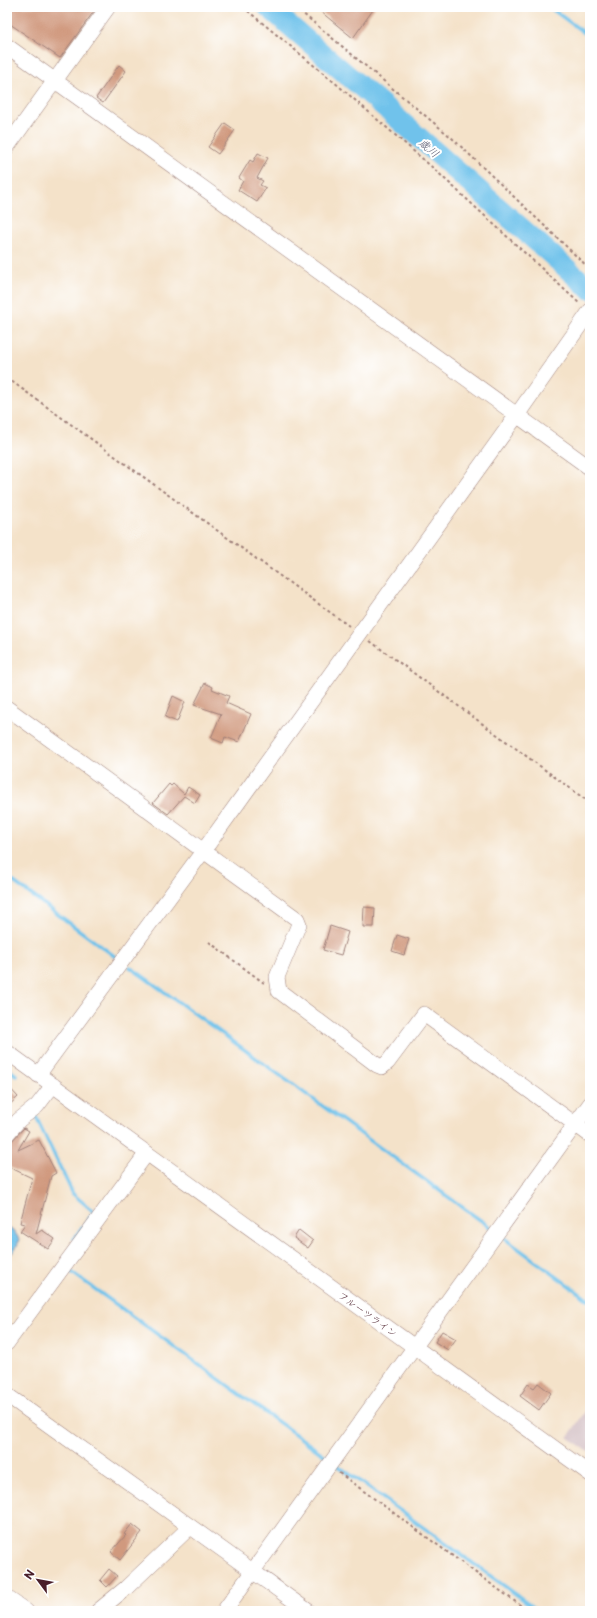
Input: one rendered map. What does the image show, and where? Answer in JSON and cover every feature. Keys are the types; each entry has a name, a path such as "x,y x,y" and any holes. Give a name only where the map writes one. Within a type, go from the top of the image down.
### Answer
{"street":[{"path":"7,148 108,7"},
{"path":"7,46 590,468"},
{"path":"38,1075 204,850 517,416 590,312"},
{"path":"7,708 297,919 299,924 277,977 279,991 377,1065 382,1066 388,1062 424,1014 590,1135"},
{"name":"フルーツライン","path":"7,1052 590,1474"},
{"path":"7,1134 19,1120 37,1106 53,1085"},
{"path":"224,1611 590,1104"},
{"path":"7,1343 147,1153"},
{"path":"7,1395 308,1611"},
{"path":"98,1611 126,1588 190,1527"},
{"path":"7,1598 26,1611"}],"path":[{"path":"243,7 340,87 433,168 590,312"},
{"path":"295,7 452,138 590,270"},
{"path":"7,378 590,803"},
{"path":"209,942 270,987 278,986"},
{"path":"338,1472 528,1611"}],"shaded area":[{"path":"590,1404 590,1453 568,1437"}],"water":[{"path":"7,1228 14,1231 19,1239 17,1246 7,1260"}],"building":[{"path":"7,7 97,7 60,58 7,22"},
{"path":"315,7 375,7 353,38"},
{"path":"119,65 126,71 103,103 96,98"},
{"path":"225,123 235,130 218,154 208,147"},
{"path":"258,153 268,158 257,178 263,181 260,185 266,188 257,202 238,190 243,181 239,178 250,160 253,162"},
{"path":"205,683 213,687 212,689 229,696 226,703 251,714 239,742 225,737 223,743 211,738 221,714 194,705"},
{"path":"173,696 185,702 177,722 165,717"},
{"path":"169,784 171,786 173,784 184,794 188,787 200,795 195,803 184,796 168,814 153,803"},
{"path":"364,907 375,908 374,927 363,927"},
{"path":"330,926 348,932 341,955 323,950"},
{"path":"397,935 409,939 404,955 392,951"},
{"path":"7,1085 18,1097 7,1107"},
{"path":"24,1128 29,1131 18,1150 39,1140 56,1173 51,1176 36,1234 42,1230 55,1239 48,1249 20,1231 25,1224 20,1223 32,1178 9,1167 7,1171 7,1146"},
{"path":"299,1230 313,1241 308,1248 294,1238"},
{"path":"442,1331 456,1339 448,1350 435,1342"},
{"path":"538,1383 551,1393 539,1410 520,1396 528,1384 534,1388"},
{"path":"132,1524 142,1532 120,1560 111,1552 126,1535 124,1534"},
{"path":"109,1569 117,1576 107,1587 100,1580"}],"waterway":[{"name":"歳川","path":"268,7 388,110 590,289"},
{"path":"549,7 590,37"},
{"path":"7,877 117,958"},
{"path":"130,967 494,1230"},
{"path":"7,1068 16,1075"},
{"path":"36,1117 73,1194 94,1212 74,1239"},
{"path":"504,1238 590,1301"},
{"path":"70,1271 328,1458"},
{"path":"337,1465 539,1611"}]}
